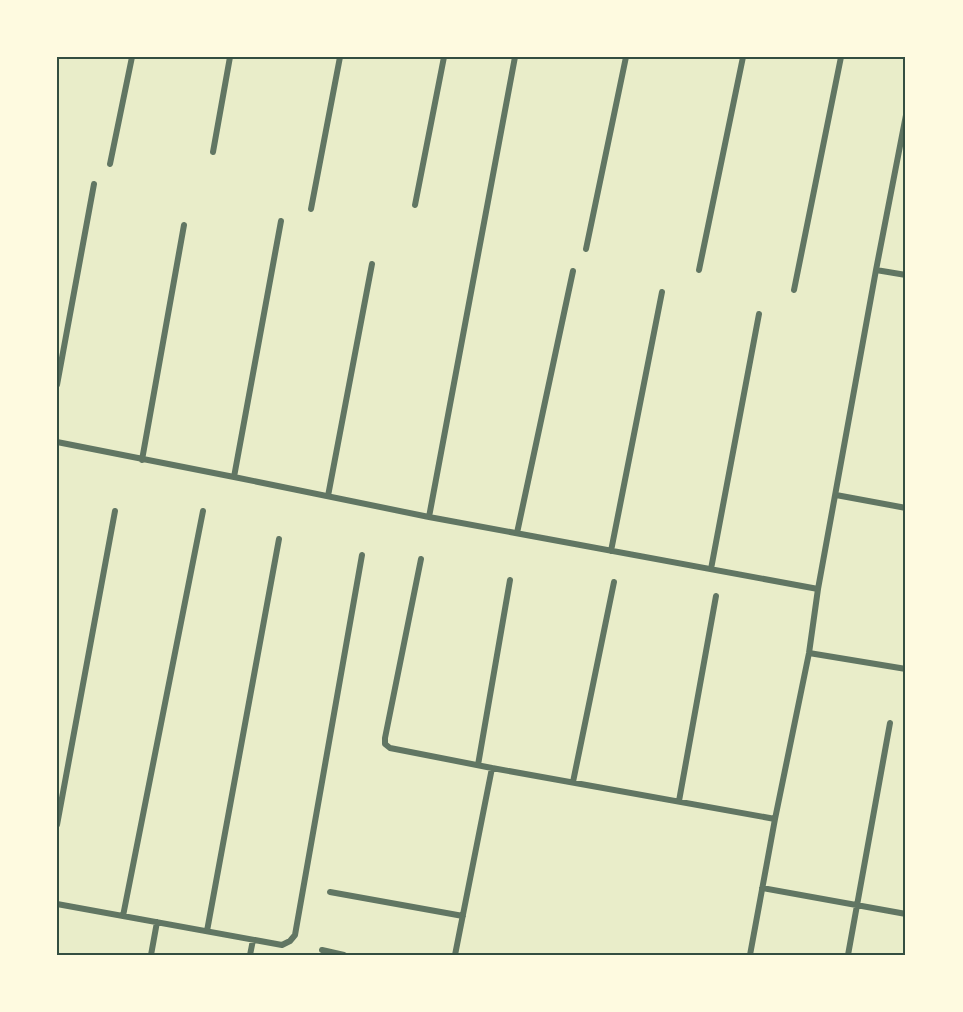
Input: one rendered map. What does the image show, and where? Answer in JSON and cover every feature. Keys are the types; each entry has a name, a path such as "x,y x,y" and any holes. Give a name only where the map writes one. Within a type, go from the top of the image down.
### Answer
{"street":[{"path":"110,164 132,57"},
{"path":"213,152 230,57"},
{"path":"311,209 340,57"},
{"path":"415,205 444,57"},
{"path":"429,517 515,57"},
{"path":"586,249 626,57"},
{"path":"699,270 743,57"},
{"path":"795,290 841,57"},
{"path":"750,955 809,653 818,589 906,115"},
{"path":"57,385 94,184"},
{"path":"234,477 281,221"},
{"path":"142,460 184,225"},
{"path":"328,496 372,264"},
{"path":"876,270 906,275"},
{"path":"517,533 573,271"},
{"path":"611,551 662,292"},
{"path":"711,569 759,314"},
{"path":"57,442 429,517 818,589"},
{"path":"836,495 906,508"},
{"path":"57,825 116,511"},
{"path":"123,916 202,511"},
{"path":"207,931 279,539"},
{"path":"57,912 58,904 282,945 290,941 295,935 362,555"},
{"path":"421,559 385,738 390,748 775,819"},
{"path":"478,765 510,580"},
{"path":"573,782 614,582"},
{"path":"679,801 716,596"},
{"path":"809,653 906,669"},
{"path":"848,955 890,723"},
{"path":"455,955 492,768"},
{"path":"762,888 906,914"},
{"path":"330,892 463,916"},
{"path":"151,955 158,922"},
{"path":"250,955 253,940"},
{"path":"322,950 344,955"}]}
